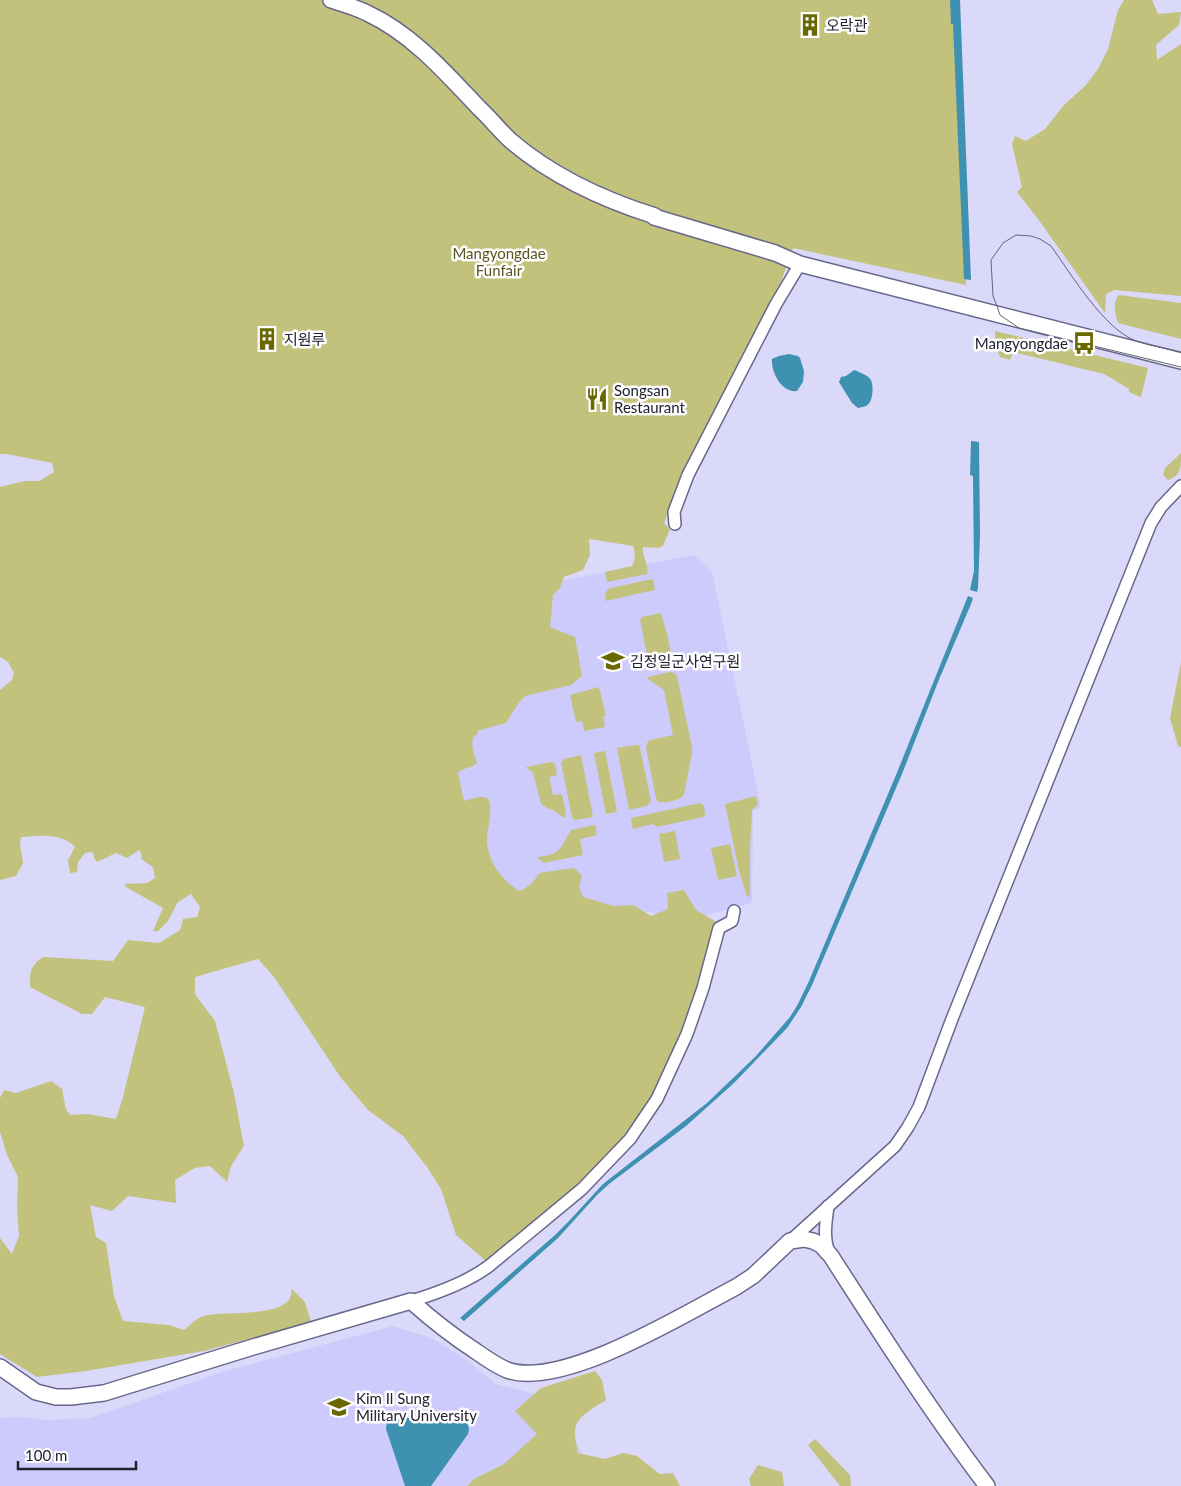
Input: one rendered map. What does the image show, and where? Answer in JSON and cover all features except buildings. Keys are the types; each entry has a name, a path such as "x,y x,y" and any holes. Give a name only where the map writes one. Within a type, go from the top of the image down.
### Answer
{"main road":[{"path":"331,0 366,12 401,32 417,44 512,141 545,166 602,197 654,217 775,253 800,264 1181,361"},
{"path":"0,1367 36,1392 56,1397 104,1393 411,1301 447,1332 506,1370 520,1374 534,1374 554,1370 618,1349 736,1287 752,1276 790,1241 813,1240 821,1244 831,1256 907,1374 963,1455 987,1486"}],"street":[{"path":"675,524 674,512 688,475 776,304 800,264"},
{"path":"790,1241 895,1146 908,1127 1151,523 1161,507 1181,486"},
{"path":"411,1301 437,1293 478,1274 489,1266 582,1189 630,1140 657,1099 673,1066 687,1034 703,988 719,928 732,921 734,911"},
{"path":"828,1206 825,1236 831,1256"}],"shaded area":[{"path":"950,0 960,0 971,280 964,279 953,24 951,24"},
{"path":"789,354 800,358 804,371 803,382 797,391 787,389 782,385 773,370 772,359"},
{"path":"854,370 870,378 872,387 870,402 866,406 858,408 852,403 839,382 841,377"},
{"path":"971,441 979,442 980,536 977,592 970,590 974,571 973,476 970,475"},
{"name":"김정일군사연구원","path":"694,555 712,571 761,807 753,811 752,903 699,917 528,901 469,893 437,741 554,582"},
{"path":"968,596 973,598 971,604 902,774 812,985 801,1007 787,1028 734,1083 686,1126 609,1184 558,1238 464,1321 460,1318 555,1235 603,1184 707,1103 755,1057 790,1017 809,981 896,775"},
{"name":"Kim Il Sung Military University","path":"393,1326 431,1338 464,1358 496,1384 553,1398 589,1467 605,1486 0,1486 0,1418 20,1417 49,1420 90,1418 225,1371"},
{"path":"393,1418 458,1418 467,1424 469,1428 468,1434 431,1486 405,1486 386,1429 387,1422"}],"green space":[{"name":"Mangyongdae Funfair","path":"0,0 954,0 966,285 793,248 776,296 672,503 664,523 670,529 663,546 658,548 643,547 647,574 607,582 605,572 632,566 635,556 633,546 589,539 590,555 583,570 564,577 560,588 553,595 550,627 575,637 582,676 571,685 525,696 506,723 477,731 478,734 473,737 472,745 477,763 458,773 464,801 482,797 487,798 489,801 490,812 487,843 490,857 497,870 507,882 519,891 531,884 539,873 574,868 582,876 579,887 583,897 613,906 633,905 651,916 668,909 667,893 684,890 696,910 715,921 688,1022 654,1096 621,1143 566,1198 513,1238 487,1262 456,1235 441,1189 427,1167 403,1136 368,1110 341,1078 274,977 258,959 195,977 195,994 215,1021 234,1093 244,1146 231,1166 227,1182 210,1166 195,1168 175,1180 176,1203 128,1196 112,1211 90,1205 96,1237 106,1243 114,1296 123,1321 169,1325 184,1330 195,1320 203,1316 261,1311 282,1306 289,1300 292,1289 305,1302 311,1322 204,1351 86,1371 37,1377 0,1354 0,1238 12,1254 19,1236 17,1209 18,1177 7,1155 0,1132 0,1098 4,1090 16,1093 51,1081 62,1089 66,1110 71,1115 87,1114 116,1119 145,1007 105,997 92,1014 82,1014 30,987 32,970 35,963 43,957 113,961 128,940 159,943 180,930 183,919 197,917 200,907 191,894 178,902 168,921 158,931 153,931 163,908 126,887 125,884 147,883 155,878 153,867 141,859 142,855 139,850 127,858 116,853 97,862 93,852 85,853 78,862 77,872 70,873 68,860 75,847 63,839 50,836 21,837 20,844 23,863 16,876 0,880 0,690 12,680 14,673 8,662 0,657 0,487 25,481 39,481 54,472 52,463 0,454"},
{"path":"1124,0 1152,0 1158,14 1181,12 1179,25 1156,45 1157,60 1181,44 1181,296 1114,290 1106,294 1105,313 1017,192 1022,187 1012,144 1015,136 1026,141 1045,129 1064,105 1085,86 1098,69 1108,49 1118,10"},
{"path":"1119,295 1181,303 1181,339 1118,323 1115,301"},
{"path":"995,331 1148,368 1141,397 1129,392 1129,389 1104,374 1013,352 1010,360 1000,357 996,348"},
{"path":"1181,453 1178,473 1168,480 1163,475 1165,468"},
{"path":"653,579 655,590 605,601 606,592 610,588"},
{"path":"661,613 671,661 669,665 650,669 640,620 642,617"},
{"path":"1181,662 1181,747 1178,746 1170,718"},
{"path":"670,672 677,676 692,753 684,795 672,801 658,802 646,748 647,743 650,740 673,735 664,690 648,679 648,677"},
{"path":"599,687 606,716 603,716 605,727 584,731 582,721 576,722 570,695"},
{"path":"639,745 640,748 651,801 647,806 629,810 617,748"},
{"path":"605,751 617,812 606,814 594,753"},
{"path":"581,755 593,817 574,820 561,763 564,759"},
{"path":"551,762 555,764 557,775 549,777 553,795 562,794 566,814 564,818 541,804 533,773 526,767"},
{"path":"756,796 758,805 752,810 750,898 746,894 739,871 725,804"},
{"path":"700,803 704,805 705,816 703,817 657,827 653,824 633,829 631,818"},
{"path":"595,825 597,835 580,839 583,855 544,863 537,857 555,853 571,830"},
{"path":"675,831 680,859 664,862 659,834"},
{"path":"730,844 737,876 718,880 711,848"},
{"path":"595,1371 602,1380 606,1400 589,1411 578,1422 575,1432 578,1453 605,1459 623,1453 637,1456 660,1474 673,1473 680,1486 467,1486 474,1479 504,1464 537,1434 515,1411 541,1388"},
{"path":"815,1439 850,1475 851,1486 840,1486 808,1445"},
{"path":"758,1465 782,1472 784,1486 751,1486 749,1479"}],"tram line":[{"path":"1181,352 1141,343 1124,335 1100,313 1051,246 1040,239 1016,235 1003,243 991,260 993,296 1000,315 1019,328 1181,367"}],"place":[{"name":"오락관","path":"810,25"},
{"name":"지원루","path":"267,339"},
{"name":"Mangyongdae","path":"1084,343"},
{"name":"Songsan Restaurant","path":"597,399"},
{"name":"김정일군사연구원","path":"613,661"},
{"name":"Kim Il Sung Military University","path":"339,1407"}]}
